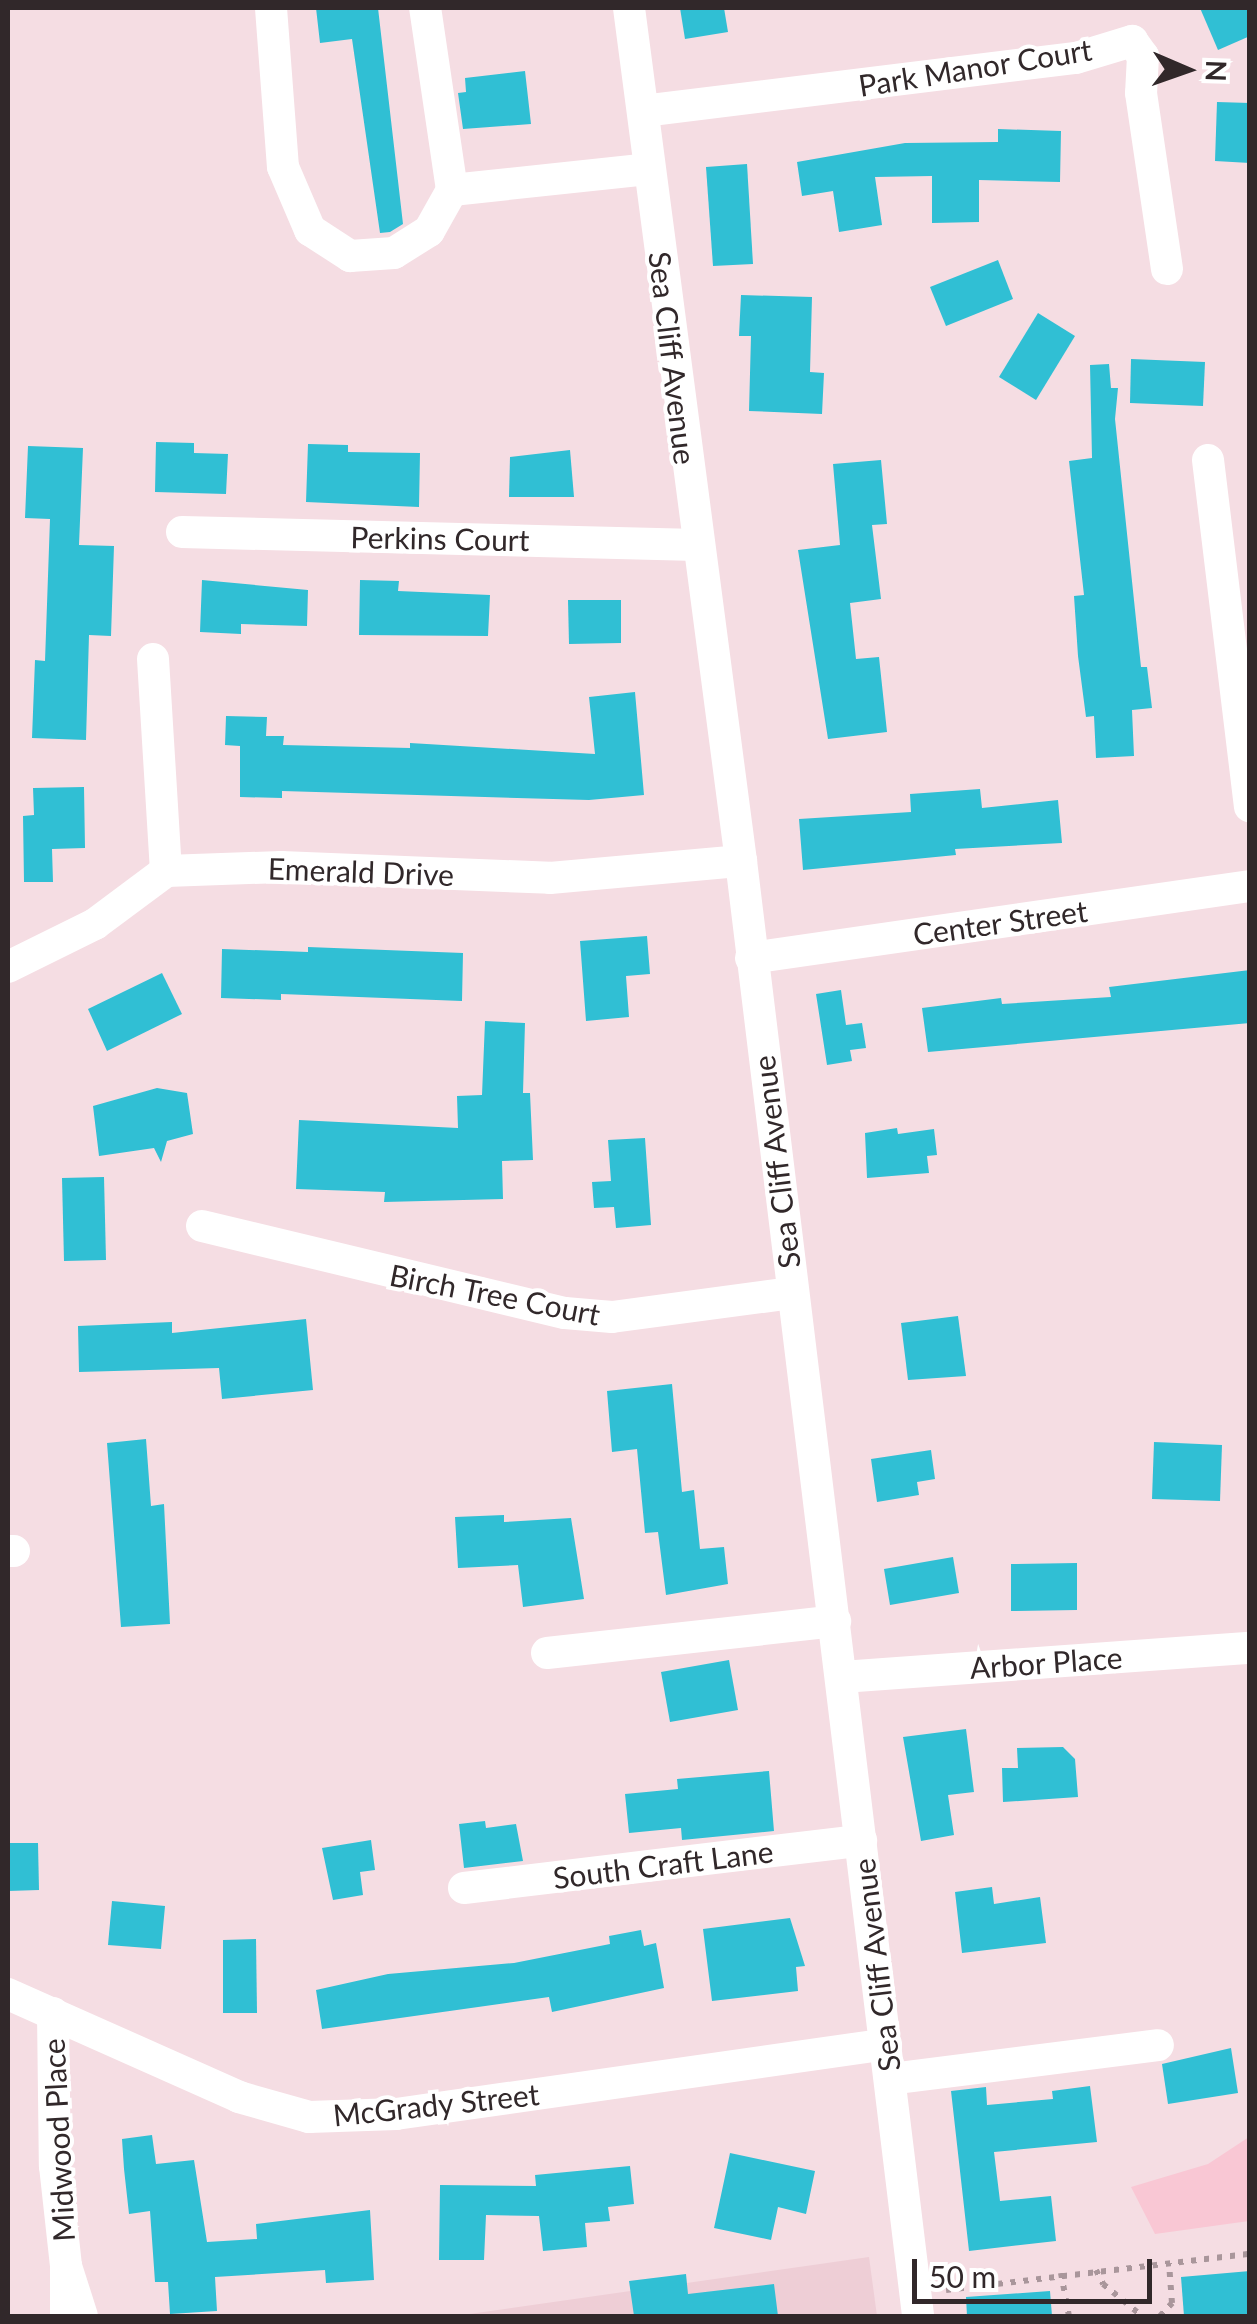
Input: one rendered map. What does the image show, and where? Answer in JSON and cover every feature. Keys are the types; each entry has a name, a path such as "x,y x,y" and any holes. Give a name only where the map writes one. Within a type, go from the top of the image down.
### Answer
{"street":[{"path":"271,8 284,166 310,230 350,256 394,253 430,231 452,190 425,8"},
{"name":"Sea Cliff Avenue","path":"629,8 697,545 742,860 918,2316"},
{"name":"Park Manor Court","path":"643,112 1076,58 1132,41 1144,56 1141,93 1168,269"},
{"path":"452,190 648,169"},
{"path":"1208,460 1250,806"},
{"name":"Perkins Court","path":"182,532 697,545"},
{"path":"8,966 95,924 166,871 153,659"},
{"name":"Emerald Drive","path":"166,871 281,867 550,878 742,860"},
{"name":"Center Street","path":"751,958 1250,886"},
{"name":"Birch Tree Court","path":"202,1226 565,1313 612,1317 792,1293"},
{"path":"547,1653 835,1621"},
{"name":"Arbor Place","path":"842,1678 1250,1648"},
{"name":"South Craft Lane","path":"464,1888 861,1840"},
{"name":"McGrady Street","path":"8,1994 239,2097 309,2117 396,2114 886,2044"},
{"name":"Midwood Place","path":"52,2013 54,2166 66,2266 66,2316"},
{"path":"890,2079 1158,2045"},
{"name":"Midwood Place","path":"66,2266 82,2316"}],"path":[{"path":"946,2290 1061,2273 1250,2254"},
{"path":"1160,2316 1172,2303 1169,2263"},
{"path":"1096,2270 1104,2284 1142,2316"},
{"path":"1061,2273 1069,2316"}],"shaded area":[{"path":"1249,2137 1249,2221 1155,2234 1131,2187 1208,2164"},
{"path":"869,2257 877,2316 455,2316"}],"building":[{"path":"316,8 378,8 403,224 390,232 380,233 352,39 320,43"},
{"path":"680,8 724,8 728,32 685,39"},
{"path":"1200,8 1250,8 1250,36 1218,50"},
{"path":"525,71 531,124 463,129 458,93 466,92 465,78"},
{"path":"1217,102 1250,103 1250,163 1215,161"},
{"path":"998,129 1061,131 1060,182 979,180 979,222 932,223 932,176 875,177 882,225 839,232 833,191 802,196 797,162 905,143 998,142"},
{"path":"747,164 753,264 713,266 706,167"},
{"path":"998,260 1013,299 946,326 930,287"},
{"path":"741,295 812,297 810,372 824,373 822,414 749,411 751,336 739,336"},
{"path":"1038,313 1075,336 1036,400 999,377"},
{"path":"1131,359 1205,362 1203,406 1130,403"},
{"path":"1109,364 1111,388 1118,388 1115,419 1141,667 1147,667 1152,708 1132,710 1134,756 1096,758 1094,716 1086,717 1078,656 1074,596 1084,595 1069,461 1092,458 1090,365"},
{"path":"156,442 194,443 194,453 228,454 226,494 155,492"},
{"path":"308,444 348,445 348,452 420,453 419,507 306,502"},
{"path":"28,446 83,448 79,545 114,546 111,636 89,635 86,740 32,738 35,660 45,661 50,519 25,518"},
{"path":"570,450 574,497 509,497 510,457"},
{"path":"881,460 887,524 872,525 881,599 850,603 856,659 879,657 887,732 828,739 798,550 840,545 833,464"},
{"path":"202,580 308,590 307,626 241,624 241,634 200,632"},
{"path":"360,580 399,581 398,591 490,595 488,636 359,635"},
{"path":"568,600 621,600 621,643 569,644"},
{"path":"635,692 644,795 589,800 282,791 282,798 240,797 240,746 225,745 226,716 267,717 266,736 284,736 283,745 410,748 410,743 595,754 589,697"},
{"path":"84,787 85,848 52,849 53,882 24,882 23,816 34,815 33,788"},
{"path":"980,789 982,808 1058,800 1062,843 955,849 956,855 803,870 799,819 911,812 910,794"},
{"path":"647,936 650,974 626,976 629,1017 586,1021 580,941"},
{"path":"308,947 463,953 462,1001 281,994 281,1000 221,998 222,949 308,952"},
{"path":"1250,970 1250,1023 928,1052 922,1008 1001,998 1002,1004 1111,997 1109,987"},
{"path":"162,973 182,1014 107,1051 88,1009"},
{"path":"841,990 846,1025 862,1023 866,1048 850,1050 852,1061 827,1065 816,994"},
{"path":"485,1021 525,1023 523,1093 530,1093 533,1160 502,1161 503,1199 384,1202 385,1192 296,1189 299,1120 458,1128 457,1096 482,1095"},
{"path":"157,1088 187,1093 193,1134 167,1141 161,1162 154,1148 99,1156 93,1106"},
{"path":"897,1128 898,1134 934,1129 937,1155 927,1156 929,1173 867,1178 865,1133"},
{"path":"645,1138 651,1225 616,1228 614,1207 594,1208 592,1182 611,1181 608,1140"},
{"path":"104,1177 106,1260 64,1261 62,1178"},
{"path":"958,1316 966,1376 908,1380 901,1323"},
{"path":"306,1319 313,1390 222,1399 219,1368 79,1372 78,1326 172,1322 172,1333"},
{"path":"672,1384 682,1492 694,1490 700,1549 724,1547 728,1584 666,1595 658,1532 645,1533 637,1449 612,1452 607,1391"},
{"path":"146,1439 151,1506 164,1504 170,1624 121,1627 107,1443"},
{"path":"1154,1442 1222,1445 1220,1501 1152,1499"},
{"path":"931,1450 935,1479 917,1482 919,1495 877,1502 871,1459"},
{"path":"504,1515 504,1522 571,1518 584,1599 523,1607 518,1565 458,1568 455,1517"},
{"path":"953,1557 959,1593 890,1605 884,1569"},
{"path":"1077,1563 1077,1610 1011,1611 1011,1564"},
{"path":"729,1660 738,1710 670,1722 661,1672"},
{"path":"966,1729 974,1792 948,1795 954,1835 921,1841 903,1737"},
{"path":"1063,1747 1075,1759 1078,1797 1003,1802 1002,1768 1018,1768 1017,1748"},
{"path":"769,1771 774,1831 682,1840 681,1828 629,1833 625,1794 678,1789 677,1779"},
{"path":"485,1821 486,1828 516,1824 523,1861 464,1868 459,1824"},
{"path":"371,1840 375,1870 360,1872 363,1895 333,1900 322,1848"},
{"path":"8,1843 38,1843 39,1890 8,1891"},
{"path":"992,1887 994,1904 1040,1897 1046,1943 962,1953 955,1892"},
{"path":"112,1901 165,1906 161,1949 108,1945"},
{"path":"790,1918 805,1966 796,1967 798,1991 712,2001 703,1929"},
{"path":"641,1930 644,1946 656,1943 664,1988 552,2012 549,1997 322,2029 316,1990 388,1974 514,1963 610,1944 609,1936"},
{"path":"256,1939 257,2013 223,2013 223,1940"},
{"path":"1231,2048 1238,2093 1168,2104 1162,2064"},
{"path":"1090,2086 1097,2142 994,2152 1000,2201 1051,2196 1056,2241 969,2251 951,2091 986,2087 987,2105 1053,2099 1052,2091"},
{"path":"152,2135 156,2164 194,2160 207,2242 257,2239 256,2224 370,2210 374,2280 326,2283 325,2270 215,2277 217,2311 170,2314 168,2282 155,2282 150,2211 129,2214 124,2169 122,2139"},
{"path":"730,2153 815,2171 806,2214 778,2207 771,2240 714,2228"},
{"path":"630,2166 634,2204 608,2207 610,2221 585,2223 587,2247 543,2251 539,2216 486,2215 484,2260 439,2260 440,2185 536,2186 535,2175"},
{"path":"1250,2271 1250,2316 1184,2316 1181,2277"},
{"path":"686,2274 688,2294 774,2284 778,2316 634,2316 629,2281"},
{"path":"1050,2291 1052,2316 967,2316 966,2297"}]}
